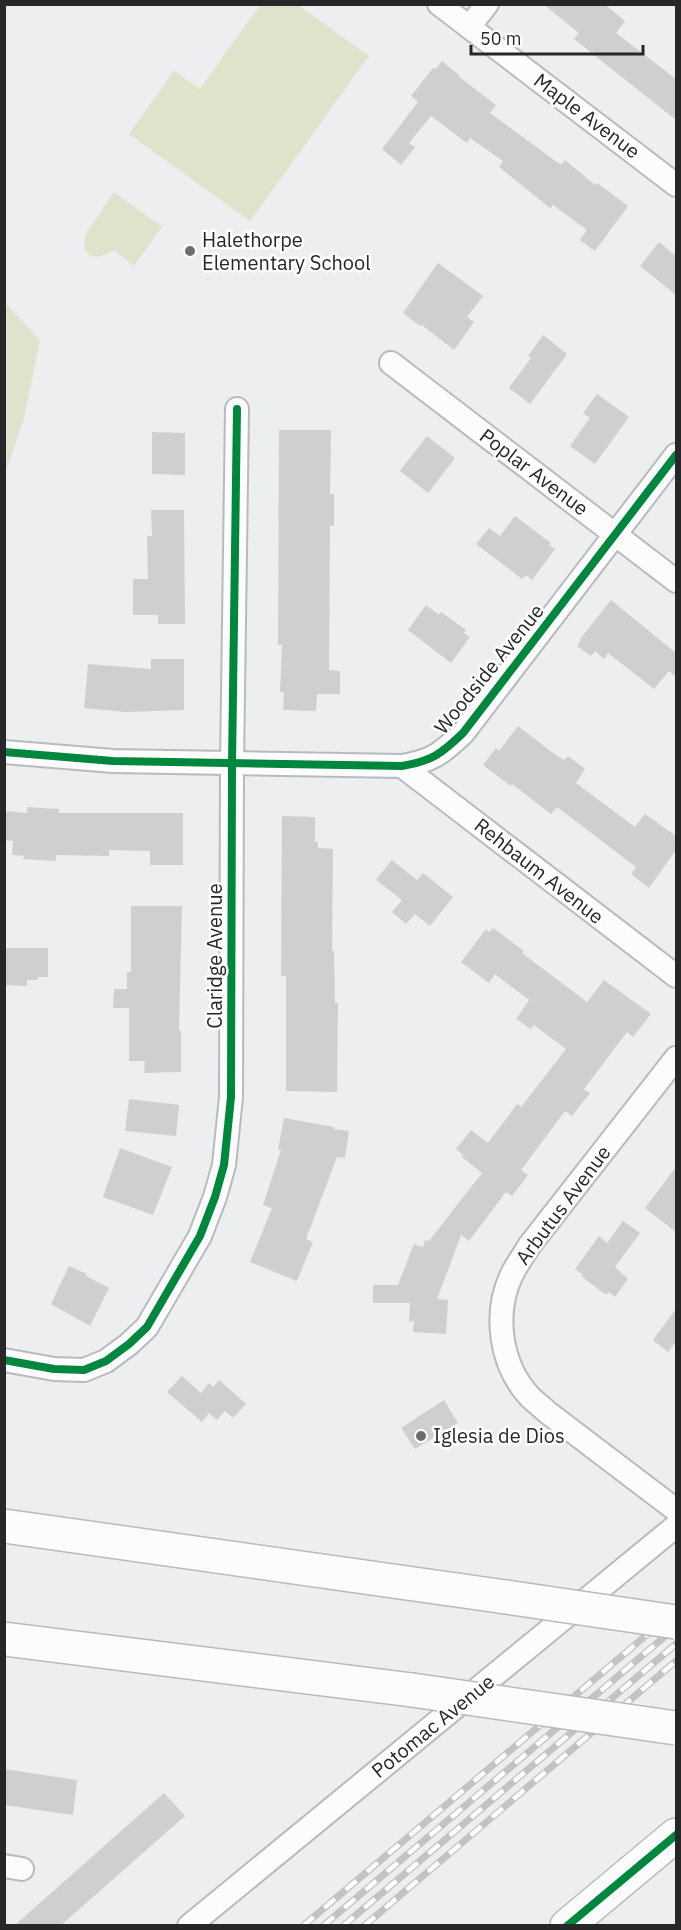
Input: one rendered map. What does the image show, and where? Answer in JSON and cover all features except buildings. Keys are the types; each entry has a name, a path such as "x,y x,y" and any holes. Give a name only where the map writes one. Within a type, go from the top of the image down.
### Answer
{"main road":[{"path":"4,1526 676,1622"},
{"path":"4,1638 412,1690 676,1728"},
{"path":"567,1926 676,1834"}],"street":[{"name":"Maple Avenue","path":"439,4 676,184"},
{"path":"469,27 487,4"},
{"name":"Poplar Avenue","path":"391,363 676,581"},
{"name":"Claridge Avenue","path":"4,1360 54,1369 84,1370 106,1361 129,1344 147,1327 200,1236 224,1165 231,1096 232,764 237,409"},
{"name":"Woodside Avenue","path":"4,752 113,761 232,764 402,766 425,762 444,751 463,733 676,455"},
{"name":"Rehbaum Avenue","path":"402,766 676,976"},
{"name":"Arbutus Avenue","path":"676,1058 529,1246 512,1275 504,1302 501,1332 506,1356 529,1396 676,1510"},
{"name":"Potomac Avenue","path":"189,1926 676,1526"}],"green space":[{"path":"260,5 298,5 369,56 250,221 129,134 174,71 200,89"},
{"path":"114,192 162,227 134,266 113,250 95,257 87,252 85,247 86,233"},
{"path":"5,303 40,340 24,418 5,474"}],"railway":[{"path":"303,1926 676,1610"},
{"path":"323,1926 676,1627"},
{"path":"343,1926 676,1644"},
{"path":"364,1926 676,1661"}],"cycle path":[{"path":"4,1360 54,1369 84,1370 106,1361 129,1344 147,1327 200,1236 224,1165 231,1097 232,764 237,409"},
{"path":"4,752 113,761 402,766 429,759 463,733 676,455"},
{"path":"567,1926 676,1835"}],"place":[{"name":"Halethorpe Elementary School","path":"190,251"},
{"name":"Iglesia de Dios","path":"421,1436"}]}
